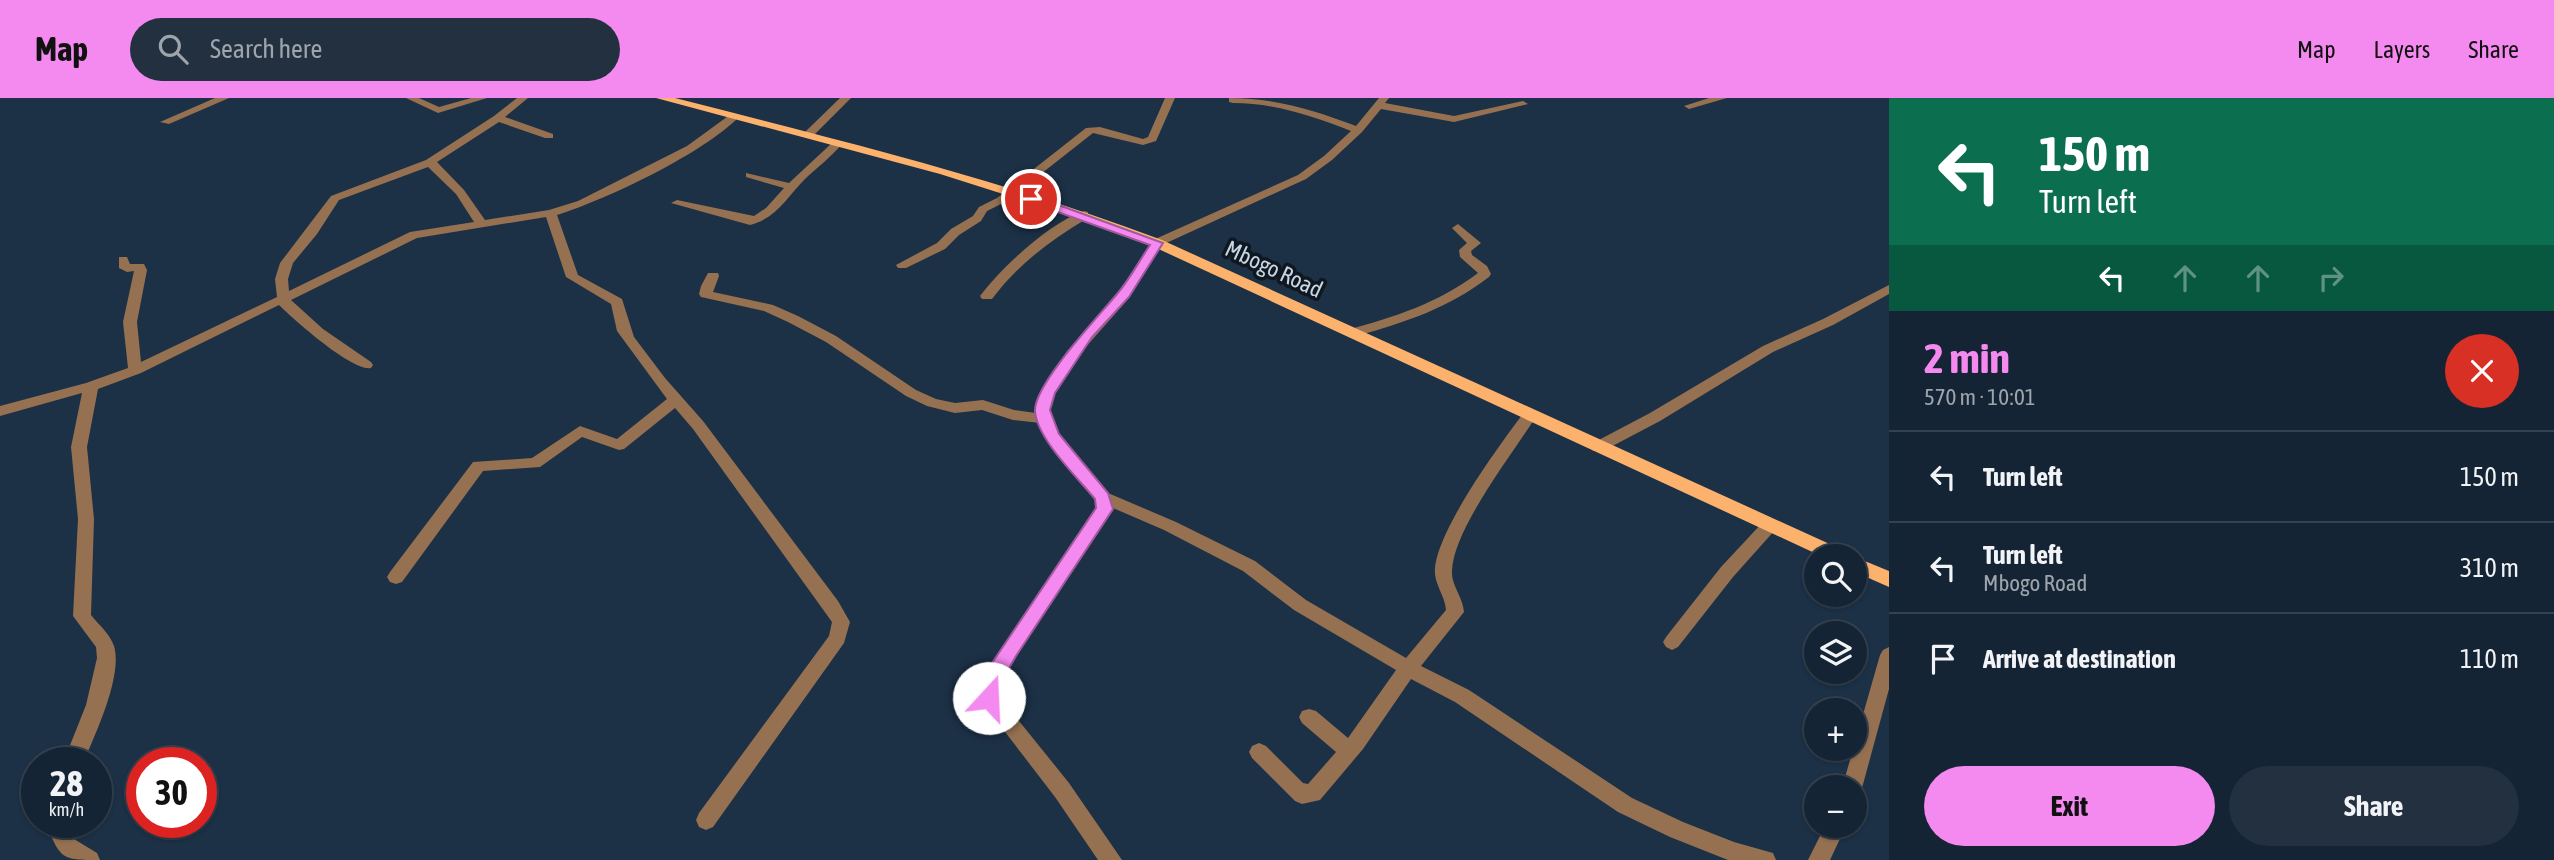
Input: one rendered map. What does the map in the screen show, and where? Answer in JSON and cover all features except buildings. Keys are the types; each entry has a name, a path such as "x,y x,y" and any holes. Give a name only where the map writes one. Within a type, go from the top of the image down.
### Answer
{"main road":[{"name":"Mbogo Road","path":"662,98 944,171 1084,215 1157,243 1810,544"},
{"path":"1867,569 1889,579"}],"street":[{"path":"165,122 224,98"},
{"path":"411,98 438,110 482,98"},
{"path":"366,365 295,315 283,299 283,267 331,201 430,162 498,118 523,98"},
{"path":"808,135 846,98"},
{"path":"902,265 935,251 955,232 973,222 983,209 1055,160 1090,130 1100,130 1143,142 1152,139 1170,98"},
{"path":"1689,106 1722,98"},
{"path":"1233,100 1257,100 1295,107 1357,130"},
{"path":"1111,860 1062,790 989,698 995,675 1009,651 1105,509 1102,497 1052,436 1042,410 1048,393 1088,334 1124,295 1157,243 1302,177 1328,158 1381,102 1454,119 1523,104"},
{"path":"0,411 91,386 136,370 414,235 551,213 595,197 700,142 735,116"},
{"path":"498,118 549,136"},
{"path":"677,203 753,221 780,203 792,187 837,144"},
{"path":"430,162 460,192 481,223"},
{"path":"750,175 792,187"},
{"path":"551,213 572,277 617,302 624,331 698,425 832,606 841,622 838,638 706,820"},
{"path":"986,296 1014,263 1040,242 1084,215"},
{"path":"1352,333 1421,314 1446,303 1485,274 1483,269 1464,253 1473,246 1474,240 1458,228"},
{"path":"123,260 122,265 127,268 140,267 141,270 130,322 136,370"},
{"path":"713,275 706,294 768,308 793,319 831,340 911,394 946,406 983,405 1013,415 1046,419"},
{"path":"1598,447 1655,417 1768,349 1828,322 1889,289"},
{"path":"79,747 103,683 106,654 104,644 82,616 81,608 86,519 79,447 91,386"},
{"path":"396,577 479,466 535,463 580,432 619,445 676,399"},
{"path":"1259,752 1302,794 1313,793 1318,789 1349,751 1408,667 1455,612 1456,607 1442,573 1444,560 1476,495 1530,415"},
{"path":"1102,497 1170,526 1249,566 1300,605 1462,696 1625,805 1677,830 1734,852 1765,860"},
{"path":"1672,642 1727,572 1769,526"},
{"path":"1856,775 1889,655"},
{"path":"1309,716 1349,751"},
{"path":"1819,860 1830,838"},
{"path":"62,853 89,860"}],"route":[{"path":"989,698 995,675 1009,651 1105,509 1102,497 1052,436 1042,410 1048,393 1072,354 1124,295 1157,243 1084,215 1031,199"}]}
